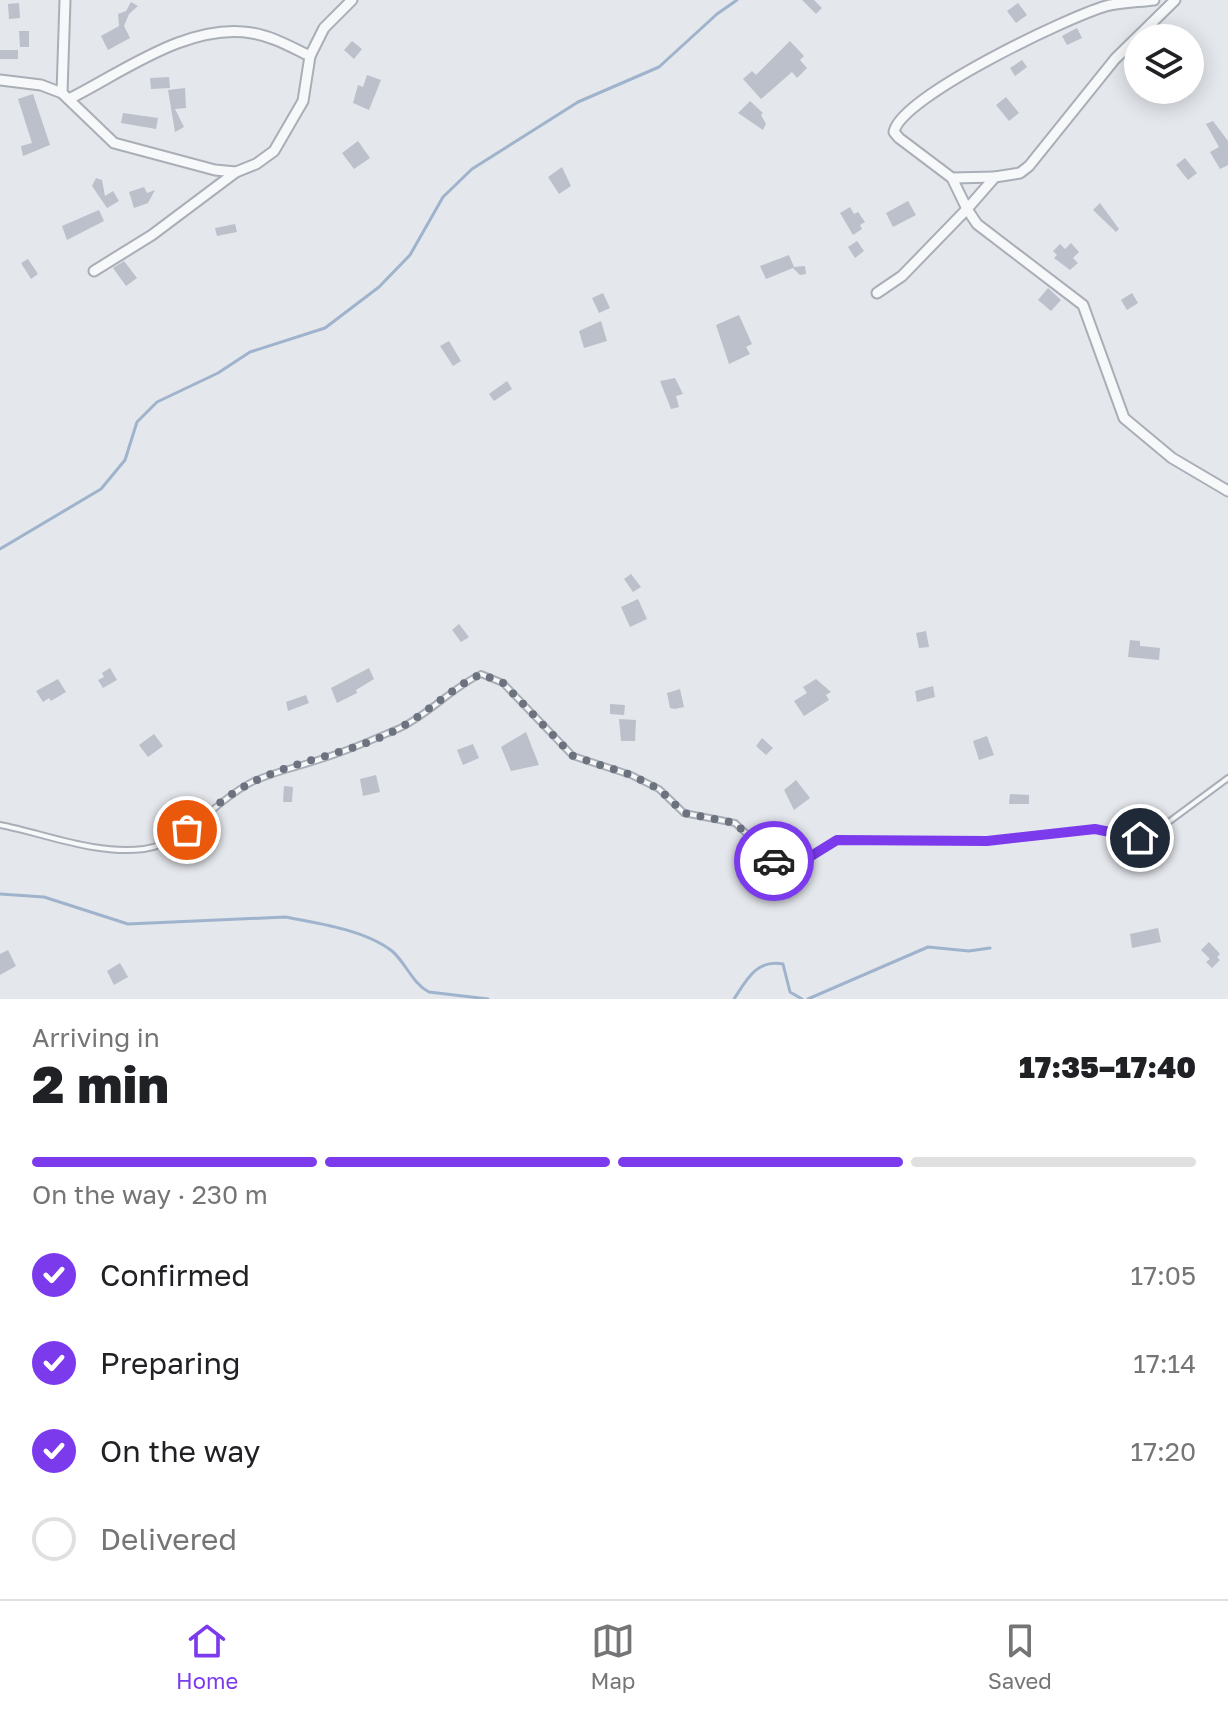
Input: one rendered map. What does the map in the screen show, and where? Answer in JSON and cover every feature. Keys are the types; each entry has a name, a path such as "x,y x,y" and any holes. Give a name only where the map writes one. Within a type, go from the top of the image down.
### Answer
{"street":[{"path":"65,0 66,96"},
{"path":"94,271 152,235 236,172 256,164 274,151 303,101 310,56 324,28 352,0"},
{"path":"1154,0 1094,11 1045,31 927,94 896,123 894,132 912,151 952,178 977,224 1083,305 1124,418 1172,458 1228,491"},
{"path":"952,178 995,177 1020,173 1029,166 1115,59 1175,0"},
{"path":"66,96 172,47 223,31 268,37 310,56"},
{"path":"0,80 41,85 66,96 114,143 215,170 236,172"},
{"path":"877,293 902,276 995,177"}],"lane":[{"path":"0,825 75,843 127,850 147,848 187,830 230,795 253,781 338,754 405,726 461,683 481,674 503,683 573,756 631,775 659,789 684,813 735,823 785,869 796,866 837,840 987,841 1095,829 1147,838 1228,778"}],"building":[{"path":"802,0 814,0 822,8 816,14"},
{"path":"131,2 138,6 129,14 124,26 130,38 108,50 101,36 119,26 118,14 126,11"},
{"path":"19,3 20,18 9,19 8,4"},
{"path":"1018,3 1027,15 1016,23 1007,11"},
{"path":"1077,28 1082,38 1067,45 1062,36"},
{"path":"19,31 29,31 29,47 20,47"},
{"path":"352,41 362,49 354,59 344,50"},
{"path":"790,41 804,56 800,60 807,68 797,78 792,72 761,99 743,79 752,71 756,75"},
{"path":"0,50 18,50 18,59 0,59"},
{"path":"1022,60 1027,67 1015,76 1010,68"},
{"path":"367,75 381,80 369,110 353,103 358,85 363,87"},
{"path":"169,77 170,88 151,89 150,78"},
{"path":"185,88 186,108 175,109 184,127 175,132 168,90"},
{"path":"33,94 50,145 23,156 21,146 32,143 18,99"},
{"path":"1006,97 1019,113 1009,121 996,105"},
{"path":"750,101 763,113 761,115 766,124 763,130 738,113"},
{"path":"123,113 158,118 156,129 121,123"},
{"path":"1213,121 1228,141 1228,165 1220,169 1210,152 1219,147 1206,124"},
{"path":"358,141 370,158 354,169 342,153"},
{"path":"1185,158 1197,173 1188,180 1176,165"},
{"path":"562,167 571,186 559,194 548,177"},
{"path":"96,178 102,180 105,196 113,191 119,201 107,208 92,186"},
{"path":"144,187 147,193 155,190 148,203 134,208 129,192"},
{"path":"908,201 916,215 893,227 886,213"},
{"path":"1100,203 1119,229 1116,232 1093,210"},
{"path":"850,207 865,222 860,225 862,229 853,235 840,213"},
{"path":"99,210 104,221 67,240 62,226"},
{"path":"235,224 237,232 217,236 215,228"},
{"path":"857,241 864,251 855,258 848,247"},
{"path":"1071,243 1079,252 1073,258 1078,263 1070,270 1054,258 1057,255 1053,251 1060,244 1065,249"},
{"path":"789,255 794,267 805,266 806,274 800,275 793,268 766,279 760,266"},
{"path":"28,259 38,274 31,279 21,263"},
{"path":"124,261 137,278 126,286 113,268"},
{"path":"1048,288 1061,300 1051,311 1038,300"},
{"path":"603,293 610,308 599,313 592,298"},
{"path":"1132,293 1138,303 1127,310 1121,300"},
{"path":"739,315 752,344 746,347 750,354 729,364 716,325"},
{"path":"601,321 607,341 584,348 579,331"},
{"path":"449,341 461,361 453,366 440,346"},
{"path":"675,378 683,394 676,396 679,407 671,409 660,381"},
{"path":"507,381 512,389 494,401 489,394"},
{"path":"631,574 641,587 633,592 624,579"},
{"path":"638,599 647,619 630,627 621,607"},
{"path":"459,624 469,637 461,642 452,630"},
{"path":"926,631 929,647 919,648 916,633"},
{"path":"1130,640 1140,641 1140,646 1160,648 1159,660 1128,657"},
{"path":"110,668 117,680 103,688 98,680"},
{"path":"369,668 374,679 356,690 357,693 337,703 331,688"},
{"path":"58,679 66,692 43,702 36,691"},
{"path":"816,679 831,692 826,695 829,700 804,716 794,701 807,693 803,687"},
{"path":"933,686 935,697 917,702 915,691"},
{"path":"680,689 684,707 670,708 667,693"},
{"path":"306,695 309,703 288,711 286,702"},
{"path":"610,704 625,705 624,715 610,714"},
{"path":"619,719 636,720 635,741 621,741"},
{"path":"526,732 539,765 511,771 501,747"},
{"path":"154,734 163,746 148,757 139,745"},
{"path":"987,736 994,755 979,760 973,741"},
{"path":"762,738 773,748 766,755 756,746"},
{"path":"473,744 479,758 463,765 457,750"},
{"path":"376,775 380,792 363,796 360,779"},
{"path":"796,780 810,798 794,810 784,790"},
{"path":"284,786 293,787 292,802 283,802"},
{"path":"1010,794 1029,795 1029,804 1009,804"},
{"path":"752,848 758,855 745,866 739,859"},
{"path":"1158,928 1161,942 1132,948 1130,934"},
{"path":"1209,942 1220,954 1217,957 1220,960 1212,968 1206,962 1210,959 1201,950"},
{"path":"8,950 16,966 0,975 0,954"},
{"path":"120,963 128,977 114,985 107,971"}],"waterway":[{"path":"0,549 101,489 125,460 137,422 157,402 218,373 250,352 325,328 379,287 410,255 443,197 472,169 578,102 659,67 717,14 737,0"},
{"path":"0,894 44,897 128,924 285,917 326,925 369,938 392,951 429,992 488,999"},
{"path":"808,999 928,947 969,951 990,948"},
{"path":"734,999 754,972 774,963 783,964 790,992 802,999"}],"way so far":[{"path":"187,830 230,795 253,781 338,754 405,726 461,683 481,674 495,677 503,683 573,756 631,775 659,789 684,813 735,823 774,861"}],"route":[{"path":"774,861 790,869 829,843 847,839 893,843 987,841 1095,829 1140,838"}]}
